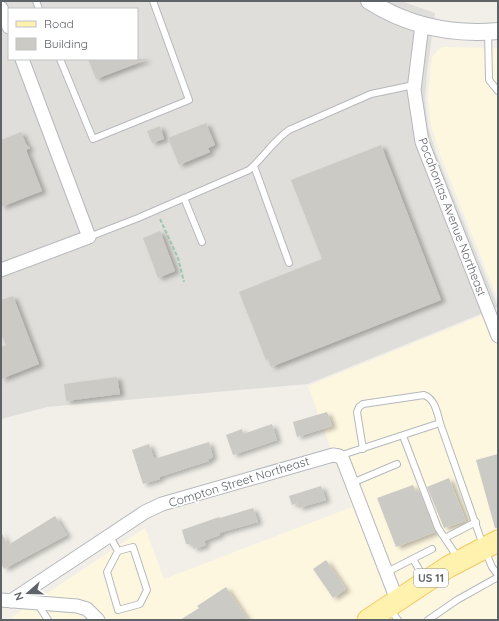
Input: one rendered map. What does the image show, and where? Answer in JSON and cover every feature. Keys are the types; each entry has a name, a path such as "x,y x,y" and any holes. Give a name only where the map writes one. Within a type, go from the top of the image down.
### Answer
{"main road":[{"name":"US 11","path":"368,620 395,609 426,581 460,560 491,544"}],"street":[{"path":"369,1 392,14 422,25 463,32 493,32"},
{"path":"1,8 8,25"},
{"name":"Pocahontas Avenue Northeast","path":"422,25 414,85 416,113 422,142 498,336"},
{"path":"1,270 90,237 22,60"},
{"name":"Compton Street Northeast","path":"6,600 145,512 162,504 302,462 333,455 339,456"},
{"path":"339,456 344,460 386,572 395,609"},
{"path":"6,600 77,606 87,609 98,620"}],"lane":[{"path":"60,60 93,139 189,100 153,1"},
{"path":"493,32 489,80 498,91"},
{"path":"90,237 249,170 278,138 289,130 371,94 414,85"},
{"path":"254,166 289,263"},
{"path":"184,198 202,242"},
{"path":"363,449 357,412 359,407 363,404 424,395 429,397 433,402 476,522 491,544 492,567 498,576 457,600 428,620"},
{"path":"339,456 440,423"},
{"path":"403,436 438,528 460,560"},
{"path":"352,483 397,464"},
{"path":"445,538 476,522"},
{"path":"109,536 118,551"},
{"path":"133,547 147,590 140,604 118,610 107,572 118,551 133,547"},
{"path":"386,572 432,549"},
{"path":"413,559 426,581"},
{"path":"37,603 48,620"}],"path":[{"path":"156,210 176,252 184,282"}],"shaded area":[{"path":"1,1 401,1 435,13 425,99 428,126 436,153 498,307 308,384 47,407 1,419"},
{"path":"444,47 498,48 498,300 439,152 431,125 428,99 432,57 439,49"},
{"path":"498,309 498,620 12,620 13,616 145,528 164,579 352,507 308,386"}],"building":[{"path":"146,59 146,60 96,79 88,60"},
{"path":"206,123 215,145 208,148 210,152 179,165 168,138"},
{"path":"160,126 164,139 152,143 147,131"},
{"path":"21,132 26,144 30,148 26,150 42,191 1,207 1,140"},
{"path":"381,145 441,300 271,367 268,359 266,360 239,292 322,259 291,180"},
{"path":"160,231 175,271 158,278 143,238"},
{"path":"13,296 39,364 1,379 1,347 6,345 1,334 1,300"},
{"path":"117,377 120,394 66,401 64,384"},
{"path":"327,412 332,426 297,437 293,422"},
{"path":"272,424 277,440 233,455 226,435 242,429 243,434"},
{"path":"209,442 213,457 209,459 209,461 159,477 160,479 143,484 132,450 149,444 154,459"},
{"path":"498,454 498,528 495,528 476,460"},
{"path":"449,478 466,521 444,528 427,487"},
{"path":"413,485 416,492 419,490 435,532 396,547 377,498"},
{"path":"321,486 326,500 299,508 297,503 292,505 289,496"},
{"path":"253,508 258,522 219,533 220,535 204,541 206,545 201,547 193,549 192,544 186,544 182,530 219,517 220,518"},
{"path":"55,516 67,535 4,569 1,563 1,532 8,545"},
{"path":"326,560 346,589 333,598 313,569"},
{"path":"226,587 248,620 180,620 199,608 197,606"}]}
